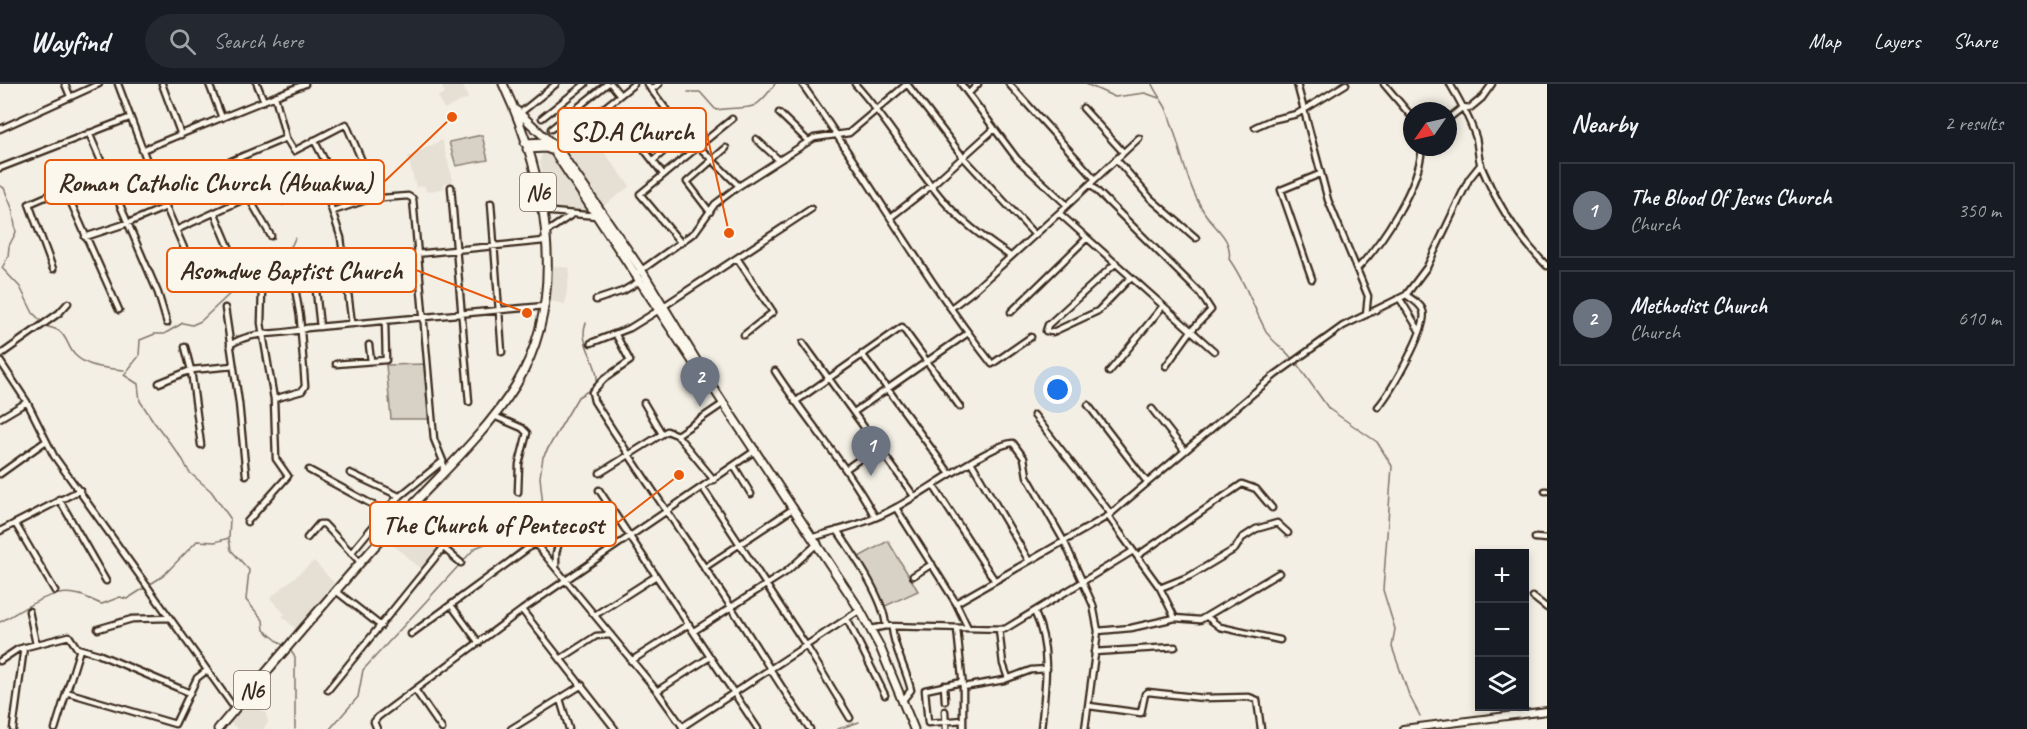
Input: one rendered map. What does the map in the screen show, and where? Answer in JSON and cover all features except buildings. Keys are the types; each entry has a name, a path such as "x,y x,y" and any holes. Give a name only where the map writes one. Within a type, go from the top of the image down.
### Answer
{"main road":[{"name":"N6","path":"218,729 360,562 494,416 516,385 530,358 545,306 547,290 544,238 531,161 516,111 503,84"},
{"path":"516,111 553,144 816,540 871,629 893,675 914,729"},
{"path":"526,146 553,144"},
{"path":"526,146 554,152 640,275"},
{"path":"531,161 540,148"}],"street":[{"path":"65,84 70,96"},
{"path":"0,129 99,84"},
{"path":"118,84 142,150 201,287"},
{"path":"162,84 181,135"},
{"path":"209,84 222,118"},
{"path":"257,84 264,101"},
{"path":"142,150 306,84"},
{"path":"516,111 556,84"},
{"path":"542,118 585,84"},
{"path":"550,129 609,84 620,95"},
{"path":"553,144 634,84"},
{"path":"647,84 684,134 653,161"},
{"path":"651,90 659,84"},
{"path":"802,84 968,333 993,364 1032,337"},
{"path":"855,84 878,109 932,185 970,227 1010,256"},
{"path":"596,300 623,291 695,232 715,204 739,186 808,141 822,135 849,133 907,84 963,157 1035,235"},
{"path":"961,84 993,129 1025,168 1067,206"},
{"path":"969,93 978,84"},
{"path":"1009,84 1095,179"},
{"path":"1297,84 1328,200 1368,296 1366,315"},
{"path":"1255,128 1304,111 1346,84"},
{"path":"1384,84 1403,106"},
{"path":"1450,84 1463,107 1476,139 1481,164 1515,230 1547,266"},
{"path":"1457,112 1463,107 1474,105 1492,84"},
{"path":"275,96 286,138 294,151 346,124 378,198"},
{"path":"1083,108 1123,152"},
{"path":"663,174 636,138 668,111"},
{"path":"779,113 808,141"},
{"path":"0,168 129,118"},
{"path":"681,243 640,194 732,119"},
{"path":"644,149 676,122"},
{"path":"891,217 932,185 993,129"},
{"path":"89,134 128,223 167,323"},
{"path":"160,191 286,138"},
{"path":"951,308 972,292 1067,206 1138,138"},
{"path":"756,139 779,160"},
{"path":"284,201 324,186 334,178 314,140"},
{"path":"698,146 739,186"},
{"path":"710,212 687,182 726,148"},
{"path":"1357,269 1380,244 1405,198 1419,156"},
{"path":"1116,159 1151,199 1196,238"},
{"path":"956,603 1065,543 1109,515 1275,375 1343,326 1406,295 1427,267 1469,179 1481,164"},
{"path":"53,269 29,206 64,187 105,171"},
{"path":"1312,279 1281,190 1320,174"},
{"path":"1090,184 1200,293 1210,306 1210,312 1191,332 1166,366"},
{"path":"176,230 275,185"},
{"path":"324,186 346,261 352,324"},
{"path":"64,187 119,310"},
{"path":"451,187 469,402"},
{"path":"333,211 378,198 412,197 420,255 434,439 443,461 443,472"},
{"path":"249,198 271,236"},
{"path":"491,203 502,352"},
{"path":"85,237 128,223 166,207"},
{"path":"591,343 616,335 661,308 811,209"},
{"path":"541,211 570,216 597,216"},
{"path":"1059,213 1214,351"},
{"path":"215,214 241,275"},
{"path":"346,261 456,251 544,238 570,216"},
{"path":"1011,312 1087,238"},
{"path":"737,258 773,312 744,335"},
{"path":"1116,263 1048,325 1046,331 1059,329 1098,311 1131,277"},
{"path":"314,272 320,327"},
{"path":"274,399 305,388 301,330 293,276"},
{"path":"247,522 288,476 276,459 274,399 263,334 262,290"},
{"path":"1378,407 1397,381 1419,330 1424,312 1420,305 1406,295"},
{"path":"1400,299 1419,330"},
{"path":"0,355 68,303"},
{"path":"230,345 245,337 263,334 500,308 545,306"},
{"path":"1109,372 1163,306"},
{"path":"225,308 246,475"},
{"path":"336,364 386,360 385,322"},
{"path":"795,402 902,327 960,407"},
{"path":"854,412 968,333"},
{"path":"616,335 630,360 604,379 592,396 666,513 732,608 771,669 777,683 810,729"},
{"path":"803,343 914,496"},
{"path":"369,345 371,362"},
{"path":"185,347 191,370 201,444"},
{"path":"862,354 950,474"},
{"path":"0,361 27,402 46,441 235,709"},
{"path":"159,383 191,370 233,366"},
{"path":"775,371 795,402 846,469 875,517"},
{"path":"0,418 27,402"},
{"path":"645,403 661,432"},
{"path":"677,435 724,403"},
{"path":"1088,405 1147,482"},
{"path":"1152,409 1184,450"},
{"path":"1034,415 1160,588 1175,618"},
{"path":"494,416 525,429 527,433 519,464 518,492"},
{"path":"600,473 667,430 677,435 714,480"},
{"path":"0,474 46,441"},
{"path":"694,631 732,608 809,554 816,540 896,508 950,474 1011,442 1016,444 1024,458 1027,476 1065,543 1093,605 1098,631 1085,729"},
{"path":"846,469 878,446"},
{"path":"377,729 374,722 378,717 522,610 631,538 756,450"},
{"path":"351,554 384,511 443,461"},
{"path":"971,462 1029,561"},
{"path":"734,466 751,494"},
{"path":"309,470 384,511"},
{"path":"350,473 399,496"},
{"path":"1137,556 1242,484 1256,489 1272,508"},
{"path":"933,485 995,581"},
{"path":"703,488 767,584 850,718"},
{"path":"0,531 80,489"},
{"path":"599,490 758,729"},
{"path":"59,499 106,581"},
{"path":"556,568 556,553 560,538 608,504"},
{"path":"704,568 794,508"},
{"path":"896,508 956,603 968,628"},
{"path":"404,514 461,563"},
{"path":"15,523 55,591"},
{"path":"307,538 323,524 360,562"},
{"path":"1160,588 1190,576 1225,555 1256,529 1277,524 1288,533"},
{"path":"837,530 868,581 884,613 893,644 905,665 911,690 903,700"},
{"path":"1535,538 1547,539"},
{"path":"411,634 531,544 538,544 566,582 601,621 657,691 683,728 860,610"},
{"path":"328,690 443,548"},
{"path":"871,629 889,627 999,629 1011,627 1133,551"},
{"path":"913,576 932,564"},
{"path":"1098,631 1131,628 1169,618 1196,620 1207,617 1279,573"},
{"path":"595,615 656,576"},
{"path":"336,591 381,626"},
{"path":"1533,597 1547,608"},
{"path":"451,605 479,643"},
{"path":"522,610 562,658 615,729"},
{"path":"29,611 36,644"},
{"path":"1169,618 1171,611"},
{"path":"1215,612 1220,627"},
{"path":"1035,613 1044,637 1047,669 1041,729"},
{"path":"1207,617 1220,627 1280,640"},
{"path":"98,629 132,619 170,618"},
{"path":"847,619 885,695"},
{"path":"596,636 601,621"},
{"path":"631,661 688,624"},
{"path":"957,629 963,729"},
{"path":"999,629 1003,664 1008,678"},
{"path":"562,658 596,636 611,635"},
{"path":"0,661 6,655 24,647 69,636 74,646 80,649 98,654 190,693"},
{"path":"13,729 24,647"},
{"path":"1094,652 1175,647"},
{"path":"55,729 80,649"},
{"path":"657,691 711,657"},
{"path":"963,720 927,721 925,690 944,685 1008,678 1031,670 1047,669"},
{"path":"66,692 175,724 197,678 206,671"},
{"path":"879,681 893,675"},
{"path":"511,729 582,685"},
{"path":"944,685 945,701"},
{"path":"416,691 442,729"},
{"path":"1089,706 1141,713 1145,694 1148,692 1203,698 1250,697 1257,700 1261,729"},
{"path":"560,699 569,729"},
{"path":"945,711 946,729"},
{"path":"1403,729 1547,711"}],"shaded area":[{"path":"441,84 466,84 463,86 468,98 444,109 438,96 445,93"},
{"path":"585,128 630,186 598,210 557,148"},
{"path":"482,135 488,160 456,166 449,142"},
{"path":"442,140 453,181 444,184 444,188 426,192 425,186 416,187 408,157"},
{"path":"547,151 551,152 597,217 550,214 540,162 541,156"},
{"path":"553,266 570,268 565,304 549,301"},
{"path":"425,364 430,419 391,419 386,365"},
{"path":"411,522 441,548 423,571 392,544"},
{"path":"888,541 918,591 881,608 855,559"},
{"path":"314,561 337,586 298,631 282,616 285,614 270,598"},
{"path":"248,700 266,713 268,723 263,729 238,729 229,722"}],"waterway":[{"path":"688,92 700,92 716,110 744,108 761,101 775,84"},
{"path":"1086,84 1115,97 1145,93 1159,98"},
{"path":"1152,84 1166,108 1197,200 1228,245 1229,259 1266,331 1292,359"},
{"path":"0,186 4,188 12,208 16,232 2,268 20,287 33,313 42,322"},
{"path":"0,622 38,601 58,594 80,595 102,604 120,597 127,599 163,576 197,541 215,542 229,538 230,518 211,491 189,472 183,460 154,422 140,401 138,384 124,375 139,356 140,340 155,334 164,334 183,323 192,325 201,321 237,287 266,271 292,245 295,238"},
{"path":"586,323 585,339 596,370 596,385"},
{"path":"46,326 62,333 73,352 86,363 124,370"},
{"path":"1297,364 1329,409 1377,442 1392,466 1383,590 1395,629 1392,647 1409,695 1420,716"},
{"path":"330,729 358,697 363,670 475,548 497,539 511,541 540,523 543,506 540,477 543,457 578,397 593,388"},
{"path":"229,539 231,550 249,570 246,600 263,620 264,630 284,646"},
{"path":"290,650 295,657 295,729"},
{"path":"838,729 859,722"}],"place":[{"name":"Roman Catholic Church (Abuakwa)","path":"452,117"},
{"name":"S.D.A Church","path":"729,233"},
{"name":"Asomdwe Baptist Church","path":"527,313"},
{"name":"Methodist Church","path":"700,407"},
{"name":"The Church of Pentecost","path":"679,475"},
{"name":"The Blood Of Jesus Church","path":"871,476"}]}
